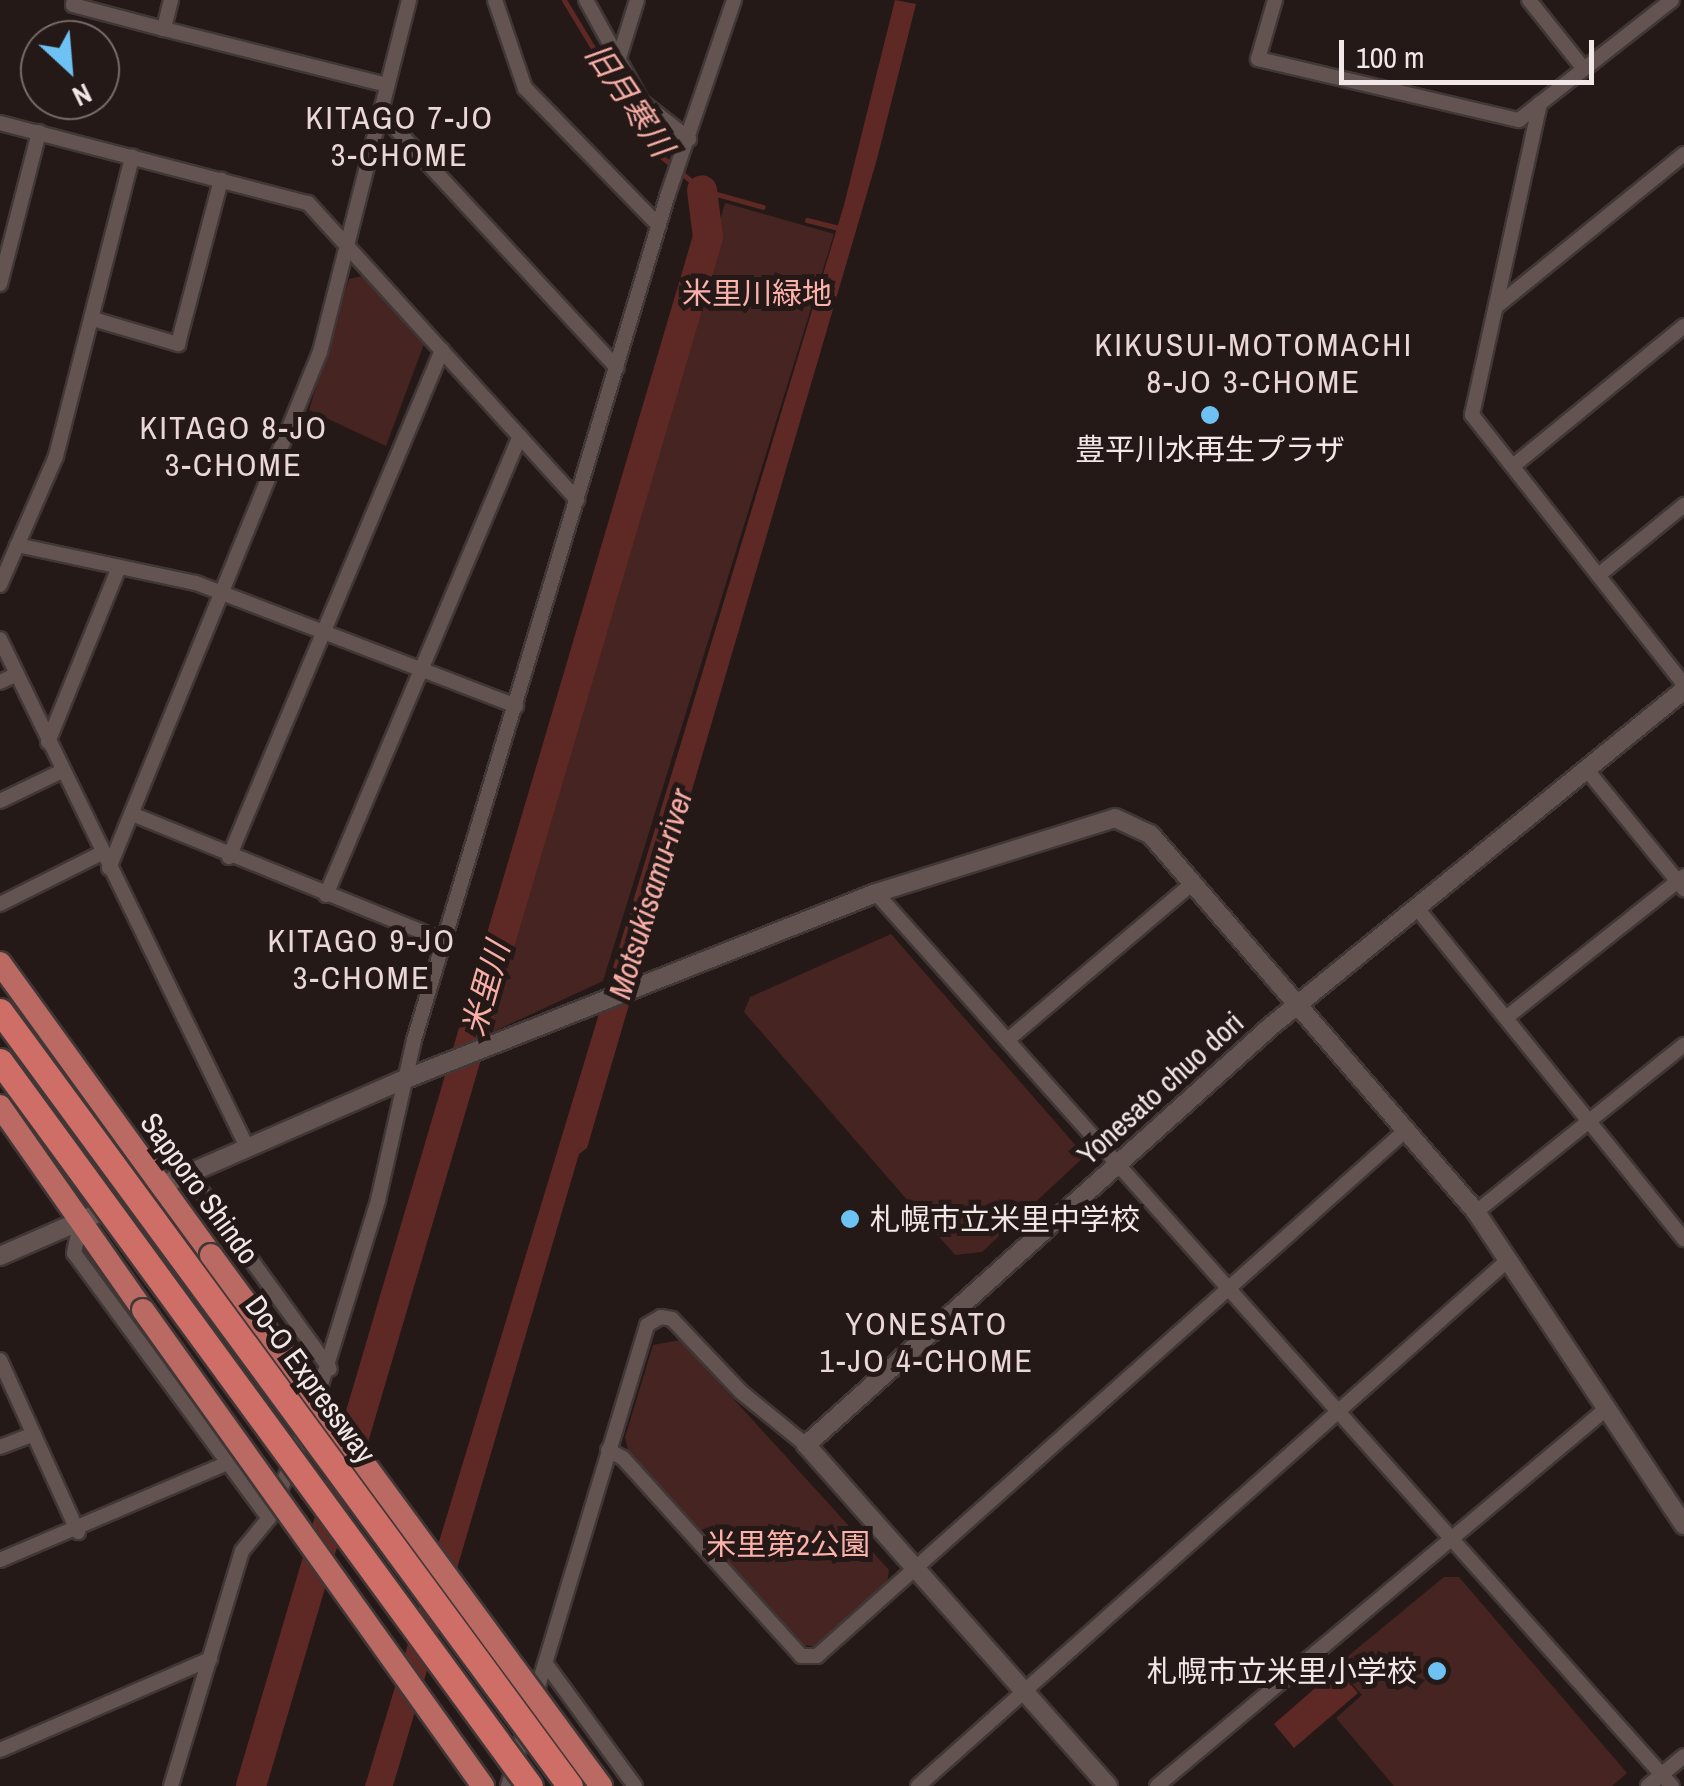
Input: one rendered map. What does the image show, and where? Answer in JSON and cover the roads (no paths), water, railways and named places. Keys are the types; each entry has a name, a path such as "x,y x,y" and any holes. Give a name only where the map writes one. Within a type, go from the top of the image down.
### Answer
{"highway":[{"name":"Sapporo Shindo","path":"0,963 601,1786"},
{"name":"Do-O Expressway","path":"0,1011 570,1786"},
{"name":"Do-O Expressway","path":"0,1062 530,1786"},
{"path":"0,1106 483,1786"}],"street":[{"path":"74,0 73,5 387,85"},
{"path":"164,29 171,0"},
{"path":"109,868 320,352 409,0"},
{"path":"495,0 525,88 659,226"},
{"path":"586,0 618,61 655,118 687,144"},
{"path":"618,61 637,0"},
{"path":"172,1786 242,1551 268,1518 330,1369 378,1200 403,1080 668,194 734,0"},
{"path":"1274,0 1258,59 1519,120 1672,0"},
{"path":"1530,0 1584,69"},
{"path":"1540,103 1472,416 1600,574 1684,687"},
{"path":"381,112 617,368"},
{"path":"0,123 308,203 577,500"},
{"path":"0,284 38,132"},
{"path":"1497,306 1684,154"},
{"path":"0,586 56,456 132,157"},
{"path":"93,319 178,344 221,180"},
{"path":"1513,466 1684,326"},
{"path":"229,857 442,350"},
{"path":"326,895 520,436"},
{"path":"1600,574 1684,505"},
{"path":"17,545 221,593 516,706"},
{"path":"48,742 118,567"},
{"path":"0,639 246,1145"},
{"path":"0,682 15,675"},
{"name":"Yonesato chuo dori","path":"806,1445 1296,1006 1684,687"},
{"path":"1507,1017 1682,882 1587,770"},
{"path":"0,801 62,771"},
{"path":"132,814 229,857 447,942"},
{"path":"0,1256 246,1145 876,893 1088,821 1115,818 1150,834 1476,1212 1684,1525"},
{"path":"0,904 102,853"},
{"path":"1010,1038 1193,883"},
{"path":"876,893 1010,1038 1667,1780"},
{"path":"1416,907 1589,1120 1678,1221 1684,1240"},
{"path":"1476,1212 1684,1045"},
{"path":"608,1450 623,1458 801,1656 816,1656 1233,1291 1406,1130"},
{"path":"187,1171 330,1369"},
{"path":"81,1220 74,1252 268,1518"},
{"path":"918,1786 1508,1260"},
{"path":"508,1786 647,1325 661,1316 672,1320 740,1392 806,1445 1108,1786"},
{"path":"0,1360 78,1532"},
{"path":"1158,1786 1606,1410"},
{"path":"0,1447 34,1434"},
{"path":"0,1560 78,1532 227,1463"},
{"path":"0,1750 210,1660"},
{"path":"546,1664 635,1786"},
{"path":"1648,1786 1667,1780 1684,1756"}],"water":[{"name":"Motsukisamu-river","path":"895,0 916,4 877,159 587,1148 579,1154 393,1786 365,1786 844,205"},
{"path":"1337,1669 1358,1693 1294,1748 1274,1724"}],"waterway":[{"path":"564,0 656,152 702,190 763,207"},
{"name":"米里川","path":"251,1786 708,237 702,190"},
{"name":"旧月寒川","path":"807,220 843,229"}],"place":[{"name":"豊平川水再生プラザ","path":"1210,415"},
{"name":"札幌市立米里中学校","path":"850,1219"},
{"name":"札幌市立米里小学校","path":"1437,1671"}],"district":[{"name":"KITAGO 7-JO 3-CHOME","path":"400,138"},
{"name":"KIKUSUI-MOTOMACHI 8-JO 3-CHOME","path":"1254,364"},
{"name":"KITAGO 8-JO 3-CHOME","path":"234,448"},
{"name":"KITAGO 9-JO 3-CHOME","path":"362,960"},
{"name":"YONESATO 1-JO 4-CHOME","path":"927,1344"}],"park label":[{"name":"米里川緑地","path":"757,293"},
{"name":"米里第2公園","path":"788,1544"}]}
